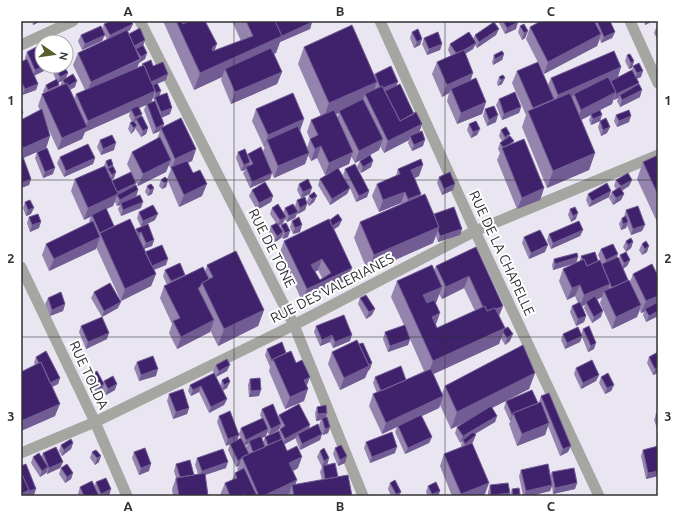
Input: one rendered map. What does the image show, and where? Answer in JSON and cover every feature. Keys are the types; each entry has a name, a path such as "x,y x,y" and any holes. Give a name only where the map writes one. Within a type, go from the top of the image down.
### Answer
{"street":[{"path":"21,45 73,21"},
{"name":"RUE DE TONE","path":"140,21 294,325 364,496"},
{"name":"RUE DE LA CHAPELLE","path":"380,21 599,496"},
{"path":"630,21 658,83"},
{"name":"RUE DES VALERIANES","path":"21,453 95,422 294,325 476,231 658,155"},
{"name":"RUE TOLDA","path":"21,267 95,422 127,496"}],"building":[{"path":"111,21 131,21 133,24 110,35 104,24"},
{"path":"176,21 181,21 183,24 190,21 205,21 217,44 212,48 213,51 253,36 246,21 275,21 282,36 200,73"},
{"path":"280,21 312,22 282,36 276,23"},
{"path":"503,21 518,21 518,22 507,28"},
{"path":"541,21 594,21 601,34 548,62 530,27"},
{"path":"597,21 610,21 615,32 604,37"},
{"path":"494,22 499,29 479,42 475,35"},
{"path":"524,24 528,31 524,33 520,26"},
{"path":"352,25 377,82 329,103 304,47"},
{"path":"101,26 105,35 85,44 81,35"},
{"path":"140,28 145,40 134,46 129,34"},
{"path":"418,29 422,39 417,42 412,32"},
{"path":"127,30 140,59 91,82 78,53"},
{"path":"438,32 442,44 429,49 424,38"},
{"path":"469,32 476,43 456,53 450,44"},
{"path":"143,45 147,53 141,57 136,49"},
{"path":"34,48 34,68 27,52"},
{"path":"271,48 282,72 235,92 225,69"},
{"path":"464,50 473,73 447,85 437,62"},
{"path":"502,51 504,54 495,59 494,55"},
{"path":"614,51 621,67 558,95 551,78"},
{"path":"630,54 634,61 631,63 627,55"},
{"path":"27,59 38,84 25,89 21,81 21,62"},
{"path":"151,60 153,66 163,62 168,74 151,82 144,65 142,64"},
{"path":"538,62 554,99 533,108 517,71"},
{"path":"639,63 643,71 637,73 633,66"},
{"path":"144,65 155,91 88,121 76,94"},
{"path":"391,66 398,82 383,88 382,86 380,87 375,74"},
{"path":"632,70 639,83 616,94 611,81"},
{"path":"58,74 66,74 60,77"},
{"path":"73,74 77,81 68,86 63,80"},
{"path":"503,75 505,78 501,80 499,77"},
{"path":"608,77 616,92 581,110 574,94"},
{"path":"476,78 486,102 461,113 451,89"},
{"path":"57,79 59,85 48,90 46,85"},
{"path":"67,83 87,127 62,138 42,94"},
{"path":"157,83 161,91 156,93 153,85"},
{"path":"400,84 414,114 400,121 385,91"},
{"path":"639,84 642,90 622,100 620,95"},
{"path":"382,86 400,121 416,112 422,124 388,141 365,94"},
{"path":"515,92 521,107 504,114 499,99"},
{"path":"167,93 172,108 161,112 155,97"},
{"path":"293,93 304,119 268,135 256,109"},
{"path":"570,93 595,153 553,171 528,111"},
{"path":"363,99 383,139 359,151 339,111"},
{"path":"155,101 164,124 156,128 147,104"},
{"path":"138,106 142,114 135,117 131,109"},
{"path":"494,106 498,115 489,120 485,109"},
{"path":"42,109 50,136 23,148 21,143 21,120"},
{"path":"334,110 353,152 329,163 321,146 315,149 310,139 318,135 311,120"},
{"path":"600,110 602,115 593,119 591,114"},
{"path":"629,110 631,116 619,121 616,115"},
{"path":"142,116 148,128 143,131 136,119"},
{"path":"181,118 196,149 175,159 161,128"},
{"path":"606,118 610,127 603,130 600,121"},
{"path":"133,121 137,125 134,128 130,123"},
{"path":"476,121 480,129 473,132 469,124"},
{"path":"298,126 309,153 278,166 267,140"},
{"path":"506,127 510,134 505,137 501,130"},
{"path":"422,131 425,140 414,145 410,136"},
{"path":"112,135 116,143 103,149 100,140"},
{"path":"510,136 514,141 503,147 500,143"},
{"path":"160,137 171,160 143,174 132,152"},
{"path":"524,139 544,188 522,198 502,148"},
{"path":"88,144 95,158 66,171 60,157"},
{"path":"261,147 272,173 252,182 246,167 253,164 248,154"},
{"path":"47,148 55,168 45,172 37,152"},
{"path":"245,149 250,162 244,165 238,152"},
{"path":"370,155 373,161 363,167 360,161"},
{"path":"658,155 658,195 643,162"},
{"path":"23,157 31,179 21,183 21,158"},
{"path":"111,159 113,165 108,167 106,161"},
{"path":"421,159 423,165 411,170 421,194 408,199 405,192 383,200 377,184 400,174 398,169"},
{"path":"187,161 193,173 200,170 207,184 184,195 171,167"},
{"path":"355,164 369,191 359,196 345,169"},
{"path":"105,166 118,194 88,208 75,179"},
{"path":"113,166 116,172 112,175 108,169"},
{"path":"338,168 350,188 332,199 320,179"},
{"path":"131,172 136,183 117,192 112,181"},
{"path":"450,172 455,184 444,189 439,177"},
{"path":"628,173 632,180 621,186 616,180"},
{"path":"165,177 168,180 165,183 161,180"},
{"path":"308,179 312,188 303,192 299,184"},
{"path":"265,182 273,196 259,203 252,190"},
{"path":"607,183 611,191 592,201 588,194"},
{"path":"151,184 154,188 150,190 147,186"},
{"path":"136,185 138,190 120,200 117,195"},
{"path":"620,187 624,194 616,198 612,192"},
{"path":"314,192 317,196 312,199 309,196"},
{"path":"425,194 439,227 374,255 360,222"},
{"path":"140,195 143,202 123,210 121,203"},
{"path":"305,197 307,204 300,208 297,200"},
{"path":"30,200 34,208 28,210 25,202"},
{"path":"278,204 286,217 280,220 272,208"},
{"path":"293,204 298,212 289,216 285,208"},
{"path":"153,205 158,214 143,221 139,212"},
{"path":"638,206 645,225 633,229 626,210"},
{"path":"454,207 462,229 440,236 438,230 439,227 434,214"},
{"path":"575,207 578,213 573,216 570,209"},
{"path":"106,208 114,226 100,233 92,215"},
{"path":"38,214 41,222 32,225 29,217"},
{"path":"338,214 342,220 332,226 330,220"},
{"path":"626,216 628,222 623,224 622,218"},
{"path":"299,217 302,225 295,228 292,221"},
{"path":"130,219 156,274 125,289 100,233"},
{"path":"329,219 352,268 307,289 284,241","holes":["322,259 331,273 320,280 311,265"]},
{"path":"93,221 100,237 54,259 46,244"},
{"path":"579,221 583,230 553,243 549,234"},
{"path":"277,223 283,232 277,236 271,226"},
{"path":"286,223 290,231 285,233 281,225"},
{"path":"148,224 154,240 146,243 141,232 138,233 136,229"},
{"path":"540,230 548,245 531,253 524,237"},
{"path":"631,238 633,242 628,245 626,241"},
{"path":"646,241 649,246 645,249 642,244"},
{"path":"613,244 618,254 606,260 601,249"},
{"path":"162,245 168,259 152,266 145,252"},
{"path":"476,247 503,306 496,309 487,311 485,306 483,307 469,276 446,287 436,266"},
{"path":"236,251 264,310 224,329 202,283 213,277 207,265"},
{"path":"595,252 598,261 587,266 581,256"},
{"path":"626,252 630,260 624,263 620,255"},
{"path":"577,253 578,257 555,264 554,259"},
{"path":"618,257 628,280 612,288 602,264"},
{"path":"584,259 587,266 600,260 610,284 584,295 580,285 572,288 563,269"},
{"path":"180,263 185,275 171,281 165,270"},
{"path":"652,264 658,276 658,296 646,301 633,274"},
{"path":"432,265 442,287 423,295 427,303 434,300 440,313 432,317 437,328 485,306 487,311 495,308 505,328 433,361 397,281"},
{"path":"203,267 209,279 202,283 198,288 214,320 181,337 173,321 180,318 164,286"},
{"path":"629,280 641,305 616,317 604,291"},
{"path":"110,283 121,302 104,311 94,292"},
{"path":"61,292 65,304 52,310 48,298"},
{"path":"366,295 375,309 369,312 360,298"},
{"path":"595,296 603,311 594,317 586,302"},
{"path":"580,302 586,316 578,319 572,306"},
{"path":"658,302 658,311 649,316 645,309"},
{"path":"344,315 352,335 335,342 332,335 322,340 316,326"},
{"path":"102,317 109,333 88,342 81,326"},
{"path":"405,325 410,339 390,346 385,332"},
{"path":"589,326 596,343 591,346 583,329"},
{"path":"508,327 513,334 507,338 503,332 504,329"},
{"path":"578,327 582,336 567,343 563,334"},
{"path":"357,340 369,366 344,378 332,352"},
{"path":"282,342 286,353 273,359 272,361 267,349"},
{"path":"363,343 372,363 369,365 359,344"},
{"path":"523,345 535,373 457,412 445,386"},
{"path":"46,351 60,378 50,383 41,362 39,363 36,357"},
{"path":"291,351 296,363 302,360 310,377 304,380 308,389 290,397 273,359"},
{"path":"658,352 658,367 655,369 649,357"},
{"path":"153,356 158,369 141,375 137,362"},
{"path":"227,359 230,365 219,371 216,365"},
{"path":"592,360 599,375 583,383 576,368"},
{"path":"41,362 60,404 21,421 21,372"},
{"path":"401,366 406,380 381,391 375,377"},
{"path":"431,369 443,396 386,423 373,394"},
{"path":"97,371 104,384 99,387 92,374"},
{"path":"214,373 227,399 211,407 201,386 193,390 190,385"},
{"path":"608,373 614,385 607,388 601,377"},
{"path":"113,376 117,384 108,389 104,381"},
{"path":"228,377 230,382 224,385 222,380"},
{"path":"260,378 261,390 251,391 250,379"},
{"path":"183,389 189,408 176,412 169,394"},
{"path":"532,390 538,403 513,413 512,415 506,401"},
{"path":"549,393 571,446 563,449 541,396"},
{"path":"541,402 549,423 522,434 513,413"},
{"path":"273,404 281,424 271,429 262,409"},
{"path":"299,404 310,425 285,439 280,429 285,426 279,415"},
{"path":"326,405 327,413 318,414 317,407"},
{"path":"491,406 497,416 463,436 457,427"},
{"path":"230,411 239,435 228,439 219,416"},
{"path":"421,415 432,437 408,448 398,426"},
{"path":"327,417 330,427 325,429 322,418"},
{"path":"263,418 268,429 246,440 241,428"},
{"path":"318,424 322,434 302,444 298,434"},
{"path":"279,431 282,439 268,445 265,437"},
{"path":"392,432 397,447 372,457 366,442"},
{"path":"473,432 476,435 465,444 463,440"},
{"path":"261,436 265,447 253,452 249,441"},
{"path":"241,438 249,454 242,457 238,461 230,444"},
{"path":"71,439 73,443 64,450 61,445"},
{"path":"282,439 287,451 297,446 302,457 289,463 297,480 263,496 259,496 242,457"},
{"path":"472,443 489,483 461,494 444,454"},
{"path":"341,445 347,456 340,460 335,448"},
{"path":"658,446 658,471 648,473 643,450"},
{"path":"56,447 63,462 49,468 43,453"},
{"path":"145,448 151,464 141,468 134,452"},
{"path":"324,448 329,458 324,461 320,451"},
{"path":"223,449 228,462 202,471 197,458"},
{"path":"96,450 101,456 97,458 92,452"},
{"path":"39,453 48,467 42,471 33,457"},
{"path":"190,460 194,475 180,477 176,464"},
{"path":"335,463 338,477 325,479 323,466"},
{"path":"26,464 36,489 29,491 21,472 21,466"},
{"path":"67,464 73,473 67,477 61,468"},
{"path":"548,464 552,485 526,491 521,470"},
{"path":"244,468 257,496 246,496 245,494 241,496 230,496 225,483 237,478 235,473"},
{"path":"574,468 577,483 555,488 552,472"},
{"path":"21,472 29,490 21,494"},
{"path":"205,473 208,496 179,496 176,478"},
{"path":"348,475 352,496 294,496 292,485"},
{"path":"106,478 111,489 101,494 96,482"},
{"path":"395,480 401,492 396,494 390,483"},
{"path":"92,481 99,496 84,496 80,487"},
{"path":"436,482 440,491 432,494 428,486"},
{"path":"508,483 510,493 491,495 490,485"},
{"path":"519,488 520,494 513,495 512,489"}]}
